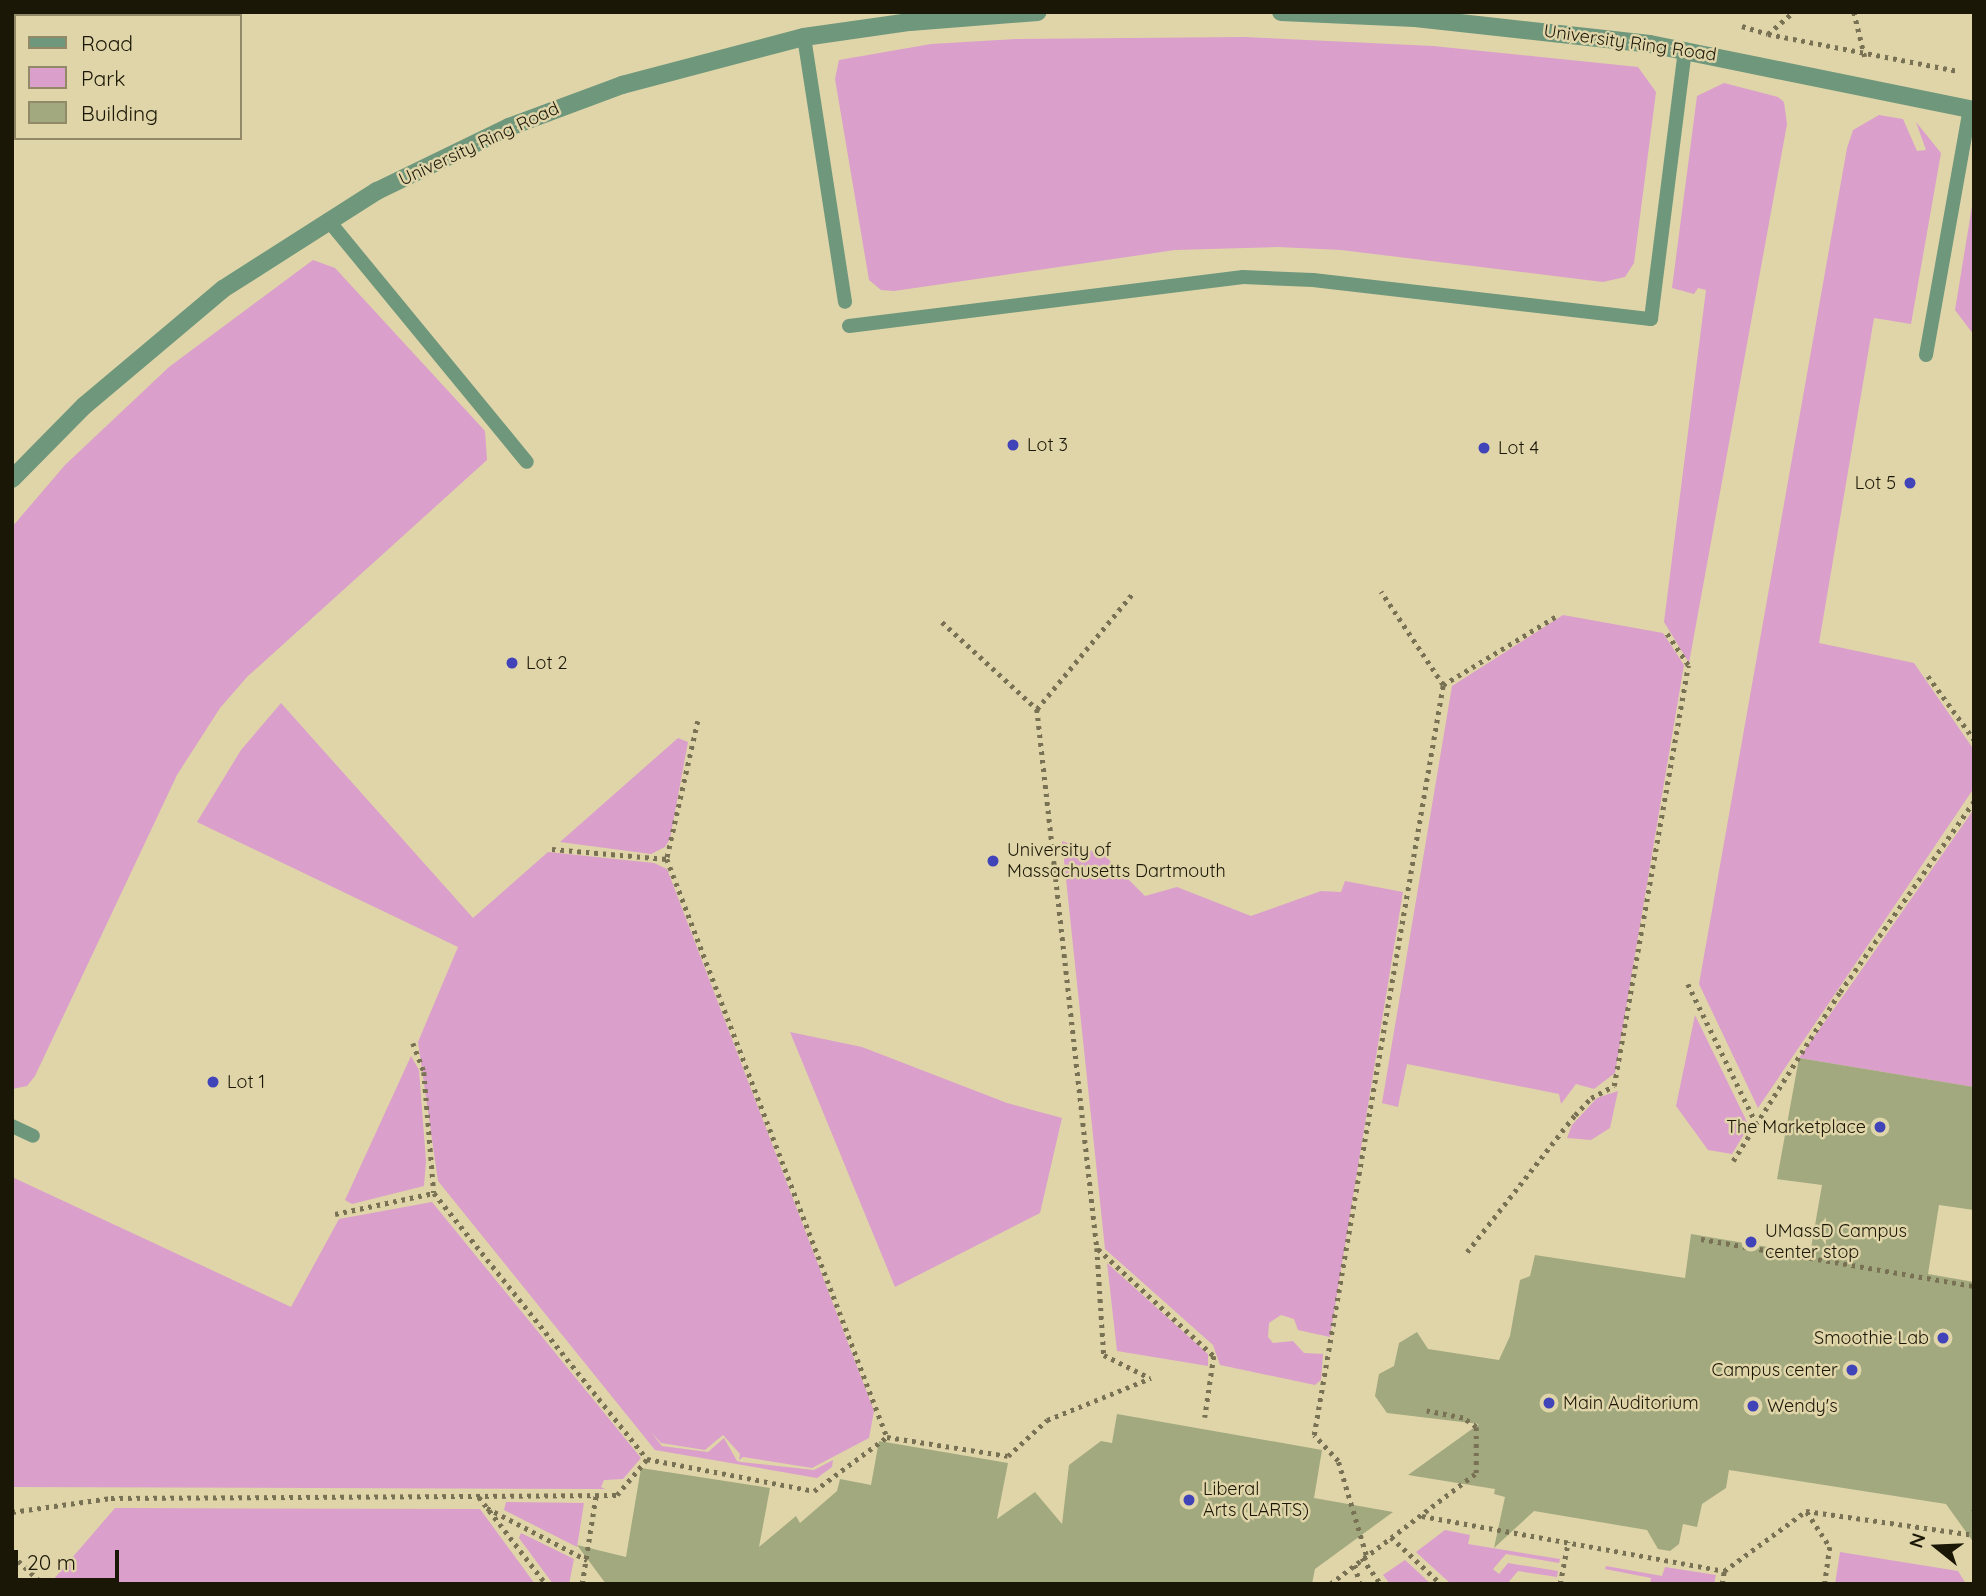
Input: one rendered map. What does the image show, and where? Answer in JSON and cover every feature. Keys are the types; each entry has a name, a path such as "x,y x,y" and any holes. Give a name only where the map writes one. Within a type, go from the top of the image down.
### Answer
{"street":[{"name":"University Ring Road","path":"12,479 84,405 152,345 223,289 328,220 458,150 566,104 671,70 804,37 910,22 1038,12"},
{"name":"University Ring Road","path":"1281,12 1415,19 1685,49 1972,110"}],"lane":[{"path":"804,37 845,302"},
{"path":"849,326 1243,277 1313,280 1651,319 1685,49"},
{"path":"1926,355 1972,110"},
{"path":"328,220 527,462"},
{"path":"12,1126 33,1136"}],"path":[{"path":"1768,34 1793,12"},
{"path":"1854,12 1865,58"},
{"path":"1742,26 1768,34 1863,50 1959,71"},
{"path":"1381,592 1443,685 1314,1436 1338,1461 1364,1557 1381,1584"},
{"path":"1037,709 1132,594"},
{"path":"1443,685 1558,615"},
{"path":"413,1043 424,1072 434,1193 647,1459 814,1491 887,1437 1008,1456 1047,1420 1151,1378 1104,1355 1097,1248 1037,709 942,622"},
{"path":"1467,1252 1575,1115 1591,1098 1614,1086 1688,665 1665,631"},
{"path":"1928,676 1974,739"},
{"path":"698,721 667,859 887,1437"},
{"path":"1733,1161 1840,992 1974,801"},
{"path":"552,849 667,859"},
{"path":"1688,984 1757,1124"},
{"path":"335,1214 434,1193"},
{"path":"1701,1238 1974,1286"},
{"path":"1097,1248 1214,1356 1205,1417"},
{"path":"1330,1584 1476,1473 1476,1427 1463,1418 1427,1411"},
{"path":"12,1512 111,1499 617,1495 647,1459"},
{"path":"582,1584 596,1495"},
{"path":"479,1497 546,1584"},
{"path":"487,1508 587,1560"},
{"path":"1422,1516 1724,1570 1807,1511 1974,1535"},
{"path":"1807,1511 1830,1546 1825,1584"},
{"path":"1391,1537 1441,1584"},
{"path":"1560,1584 1567,1542"},
{"path":"12,1555 43,1584"},
{"path":"1355,1565 1360,1584"},
{"path":"1722,1584 1724,1570"}],"green space":[{"path":"1244,37 1433,46 1638,67 1656,92 1634,263 1625,277 1603,282 1341,250 1278,247 1175,250 894,291 881,290 869,280 835,79 839,60 931,44 1016,39"},
{"path":"1724,83 1778,97 1784,102 1787,124 1689,663 1664,622 1706,290 1698,288 1694,294 1672,288 1697,96"},
{"path":"1879,115 1903,119 1917,151 1926,150 1916,122 1941,153 1911,324 1874,318 1819,643 1914,663 1974,750 1974,788 1758,1108 1699,984 1847,148 1853,130"},
{"path":"1974,194 1974,335 1955,310"},
{"path":"313,260 335,268 485,431 487,460 247,677 220,708 177,775 35,1076 27,1086 12,1089 12,527 65,465 169,367"},
{"path":"1563,615 1663,633 1684,665 1615,1073 1594,1089 1576,1084 1561,1104 1559,1094 1407,1064 1398,1107 1382,1103 1452,686"},
{"path":"281,703 473,918 548,852 654,863 667,869 874,1411 869,1438 812,1468 743,1457 739,1460 740,1454 723,1435 705,1450 661,1443 650,1431 662,1446 708,1452 724,1438 737,1461 741,1462 814,1470 833,1460 832,1467 817,1478 655,1450 438,1181 418,1042 458,947 197,822 241,750"},
{"path":"678,738 688,742 670,839 665,847 651,854 560,842"},
{"path":"1974,809 1974,1087 1799,1058 1853,982"},
{"path":"1062,841 1105,856 1145,896 1177,887 1251,916 1321,891 1341,892 1345,881 1403,892 1330,1337 1298,1330 1294,1319 1281,1315 1269,1323 1268,1337 1273,1343 1293,1341 1304,1353 1323,1354 1321,1380 1315,1385 1220,1365 1213,1345 1105,1249"},
{"path":"1695,1015 1749,1126 1732,1154 1708,1150 1676,1106"},
{"path":"790,1032 862,1047 1007,1103 1062,1118 1040,1213 895,1287"},
{"path":"411,1056 419,1070 426,1161 424,1186 352,1204 345,1200"},
{"path":"1618,1091 1610,1128 1591,1140 1567,1138 1572,1125 1597,1098"},
{"path":"12,1177 291,1307 339,1219 432,1202 641,1458 623,1479 604,1480 601,1487 605,1489 12,1487"},
{"path":"1107,1263 1208,1354 1208,1366 1117,1351"},
{"path":"506,1502 584,1503 577,1547 504,1510"},
{"path":"115,1508 480,1509 535,1584 57,1584 53,1580"},
{"path":"1445,1530 1470,1535 1468,1544 1560,1559 1559,1563 1506,1554 1493,1569 1499,1574 1508,1563 1558,1571 1557,1577 1518,1571 1507,1584 1451,1584 1416,1552"},
{"path":"521,1533 574,1559 569,1584 553,1584 519,1538"},
{"path":"1840,1552 1958,1571 1966,1584 1835,1584"},
{"path":"1405,1560 1431,1584 1390,1584 1383,1575"},
{"path":"1606,1566 1662,1576 1665,1567 1716,1575 1714,1584 1650,1584 1651,1578 1605,1569"}],"building":[{"path":"1799,1058 1974,1087 1974,1210 1939,1205 1928,1274 1974,1282 1974,1543 1946,1504 1729,1470 1726,1488 1702,1504 1697,1527 1683,1524 1679,1544 1670,1551 1658,1549 1647,1530 1534,1511 1494,1548 1505,1497 1494,1494 1495,1489 1408,1475 1479,1424 1387,1413 1375,1396 1379,1374 1394,1366 1399,1343 1417,1332 1428,1349 1499,1360 1510,1336 1520,1280 1530,1276 1535,1255 1685,1278 1691,1234 1810,1254 1822,1185 1777,1179"},
{"name":"Liberal Arts (LARTS)","path":"1117,1414 1322,1450 1314,1498 1393,1512 1315,1569 1312,1584 606,1584 577,1545 626,1557 641,1468 770,1488 759,1547 796,1516 800,1523 837,1491 840,1479 871,1485 879,1441 1008,1463 997,1519 1035,1492 1062,1524 1069,1465 1101,1441 1112,1443"}],"place":[{"name":"Lot 3","path":"1013,445"},
{"name":"Lot 4","path":"1484,448"},
{"name":"Lot 5","path":"1910,483"},
{"name":"Lot 2","path":"512,663"},
{"name":"University of Massachusetts Dartmouth","path":"993,861"},
{"name":"Lot 1","path":"213,1082"},
{"name":"The Marketplace","path":"1880,1127"},
{"name":"UMassD Campus center stop","path":"1751,1242"},
{"name":"Smoothie Lab","path":"1943,1338"},
{"name":"Campus center","path":"1852,1370"},
{"name":"Main Auditorium","path":"1549,1403"},
{"name":"Wendy's","path":"1753,1406"},
{"name":"Liberal Arts (LARTS)","path":"1189,1500"}]}
